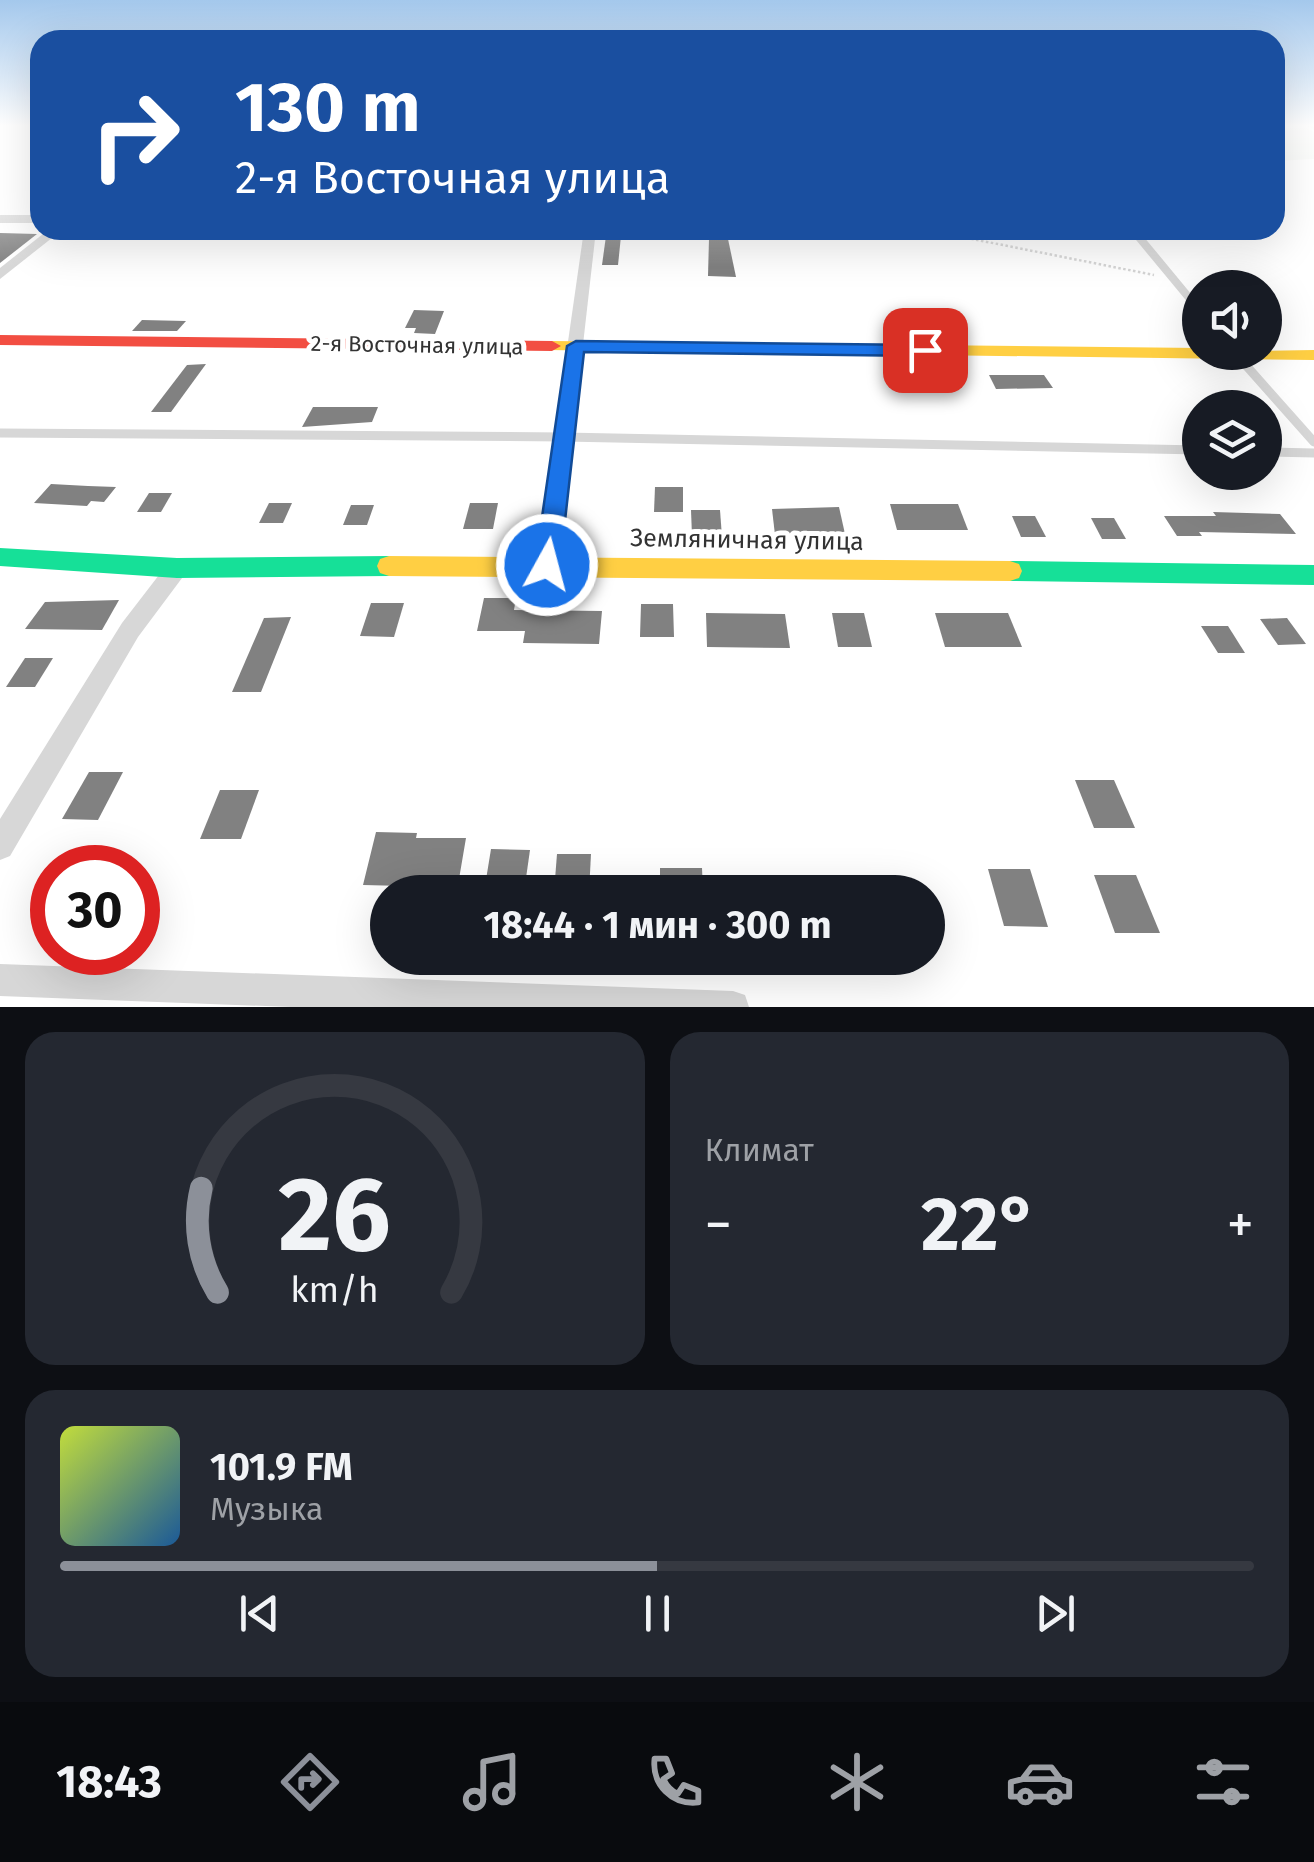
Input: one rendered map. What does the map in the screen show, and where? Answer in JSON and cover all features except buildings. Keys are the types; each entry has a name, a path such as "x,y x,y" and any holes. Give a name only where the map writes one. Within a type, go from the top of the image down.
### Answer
{"street":[{"path":"0,219 30,219"},
{"path":"0,275 44,240"},
{"path":"547,565 589,240"},
{"name":"2-я Восточная улица","path":"0,340 1182,352"},
{"name":"2-я Восточная улица","path":"1282,354 1314,355"},
{"name":"Земляничная улица","path":"0,558 177,568 547,565 1314,576"},
{"path":"0,846 130,630 177,568"},
{"path":"0,980 733,1007"}],"lane":[{"path":"1140,240 1182,290"},
{"path":"1251,370 1314,442"},
{"path":"0,432 1182,450"},
{"path":"1282,452 1314,453"}],"path":[{"path":"977,240 1173,279"}],"traffic: fast":[{"path":"0,557 177,568 389,566"},
{"path":"1010,571 1314,575"}],"traffic: slow":[{"path":"552,346 1314,355"},
{"path":"389,566 1010,571"}],"traffic: jam":[{"path":"0,340 552,346"}],"route":[{"path":"547,565 576,346 925,350"}]}
